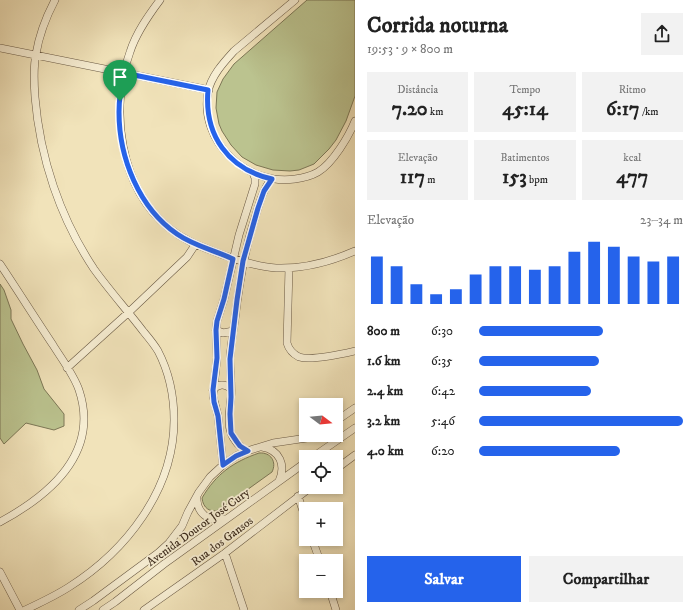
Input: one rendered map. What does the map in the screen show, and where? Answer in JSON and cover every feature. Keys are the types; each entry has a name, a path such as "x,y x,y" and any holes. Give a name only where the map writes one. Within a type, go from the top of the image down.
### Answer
{"street":[{"path":"25,610 70,586 108,557 128,535 154,499 164,476 171,452 174,433 174,413 170,387 158,350 93,267 74,234 58,199 46,163 39,127 34,72 35,56 44,26 55,0"},
{"path":"160,0 145,22 129,52 120,101 120,126 124,151 133,177 146,202 154,213 177,234 195,245 233,259 256,265 275,268 289,268 317,264 355,251"},
{"path":"295,0 228,58 216,74 208,90 208,109 211,126 219,143 230,157 253,173 272,179 291,180 319,172 339,149 354,124"},
{"path":"0,48 208,90"},
{"path":"223,465 218,416 214,402 213,390 217,358 216,330 239,235 255,184 253,173"},
{"path":"248,451 240,446 231,433 230,359 243,261 264,191 272,179"},
{"path":"67,368 129,312 187,256 195,245"},
{"path":"0,264 67,368 78,387 83,407 83,428 78,448 69,466 56,481 32,502 20,511 0,522"},
{"path":"289,268 287,343 291,352 306,358 338,355 355,351"},
{"path":"216,330 227,333 233,331"},
{"path":"213,390 217,386 223,385 231,389"},
{"path":"343,416 355,408"},
{"path":"323,450 355,428"},
{"name":"Avenida Doutor José Cury","path":"79,610 158,553 169,543 182,526 198,492 210,476 223,465 236,456 248,451 273,443 299,439"},
{"path":"262,447 275,452 281,460 282,471 279,481"},
{"path":"343,464 355,455"},
{"name":"Avenida Doutor José Cury","path":"103,610 299,467"},
{"path":"198,492 197,501 202,513 210,519 220,520 229,518"},
{"name":"Rua dos Gansos","path":"146,609 225,553 301,494"},
{"path":"298,496 300,502"},
{"path":"225,553 244,610"},
{"path":"0,572 20,610"},
{"path":"332,598 336,610"}],"green space":[{"path":"307,0 355,0 355,96 346,121 336,140 314,164 299,170 273,170 256,165 242,157 231,145 219,124 216,108 217,92 223,79 234,64"},
{"path":"0,284 4,290 11,310 11,319 37,370 44,389 64,414 64,426 54,430 26,423 4,444 0,438"},
{"path":"259,453 267,454 272,458 274,465 272,472 219,510 213,511 205,507 202,498 219,476 241,460"}],"route":[{"path":"124,73 208,90 208,109 211,126 224,150 244,168 253,173 272,179 264,191 252,225 243,261 230,359 231,433 233,438 240,446 248,451 236,456 223,465 218,416 212,396 217,358 217,321 221,311 233,259 195,245 186,240 161,221 146,202 133,177 124,151 120,126 120,101 124,73"}]}
